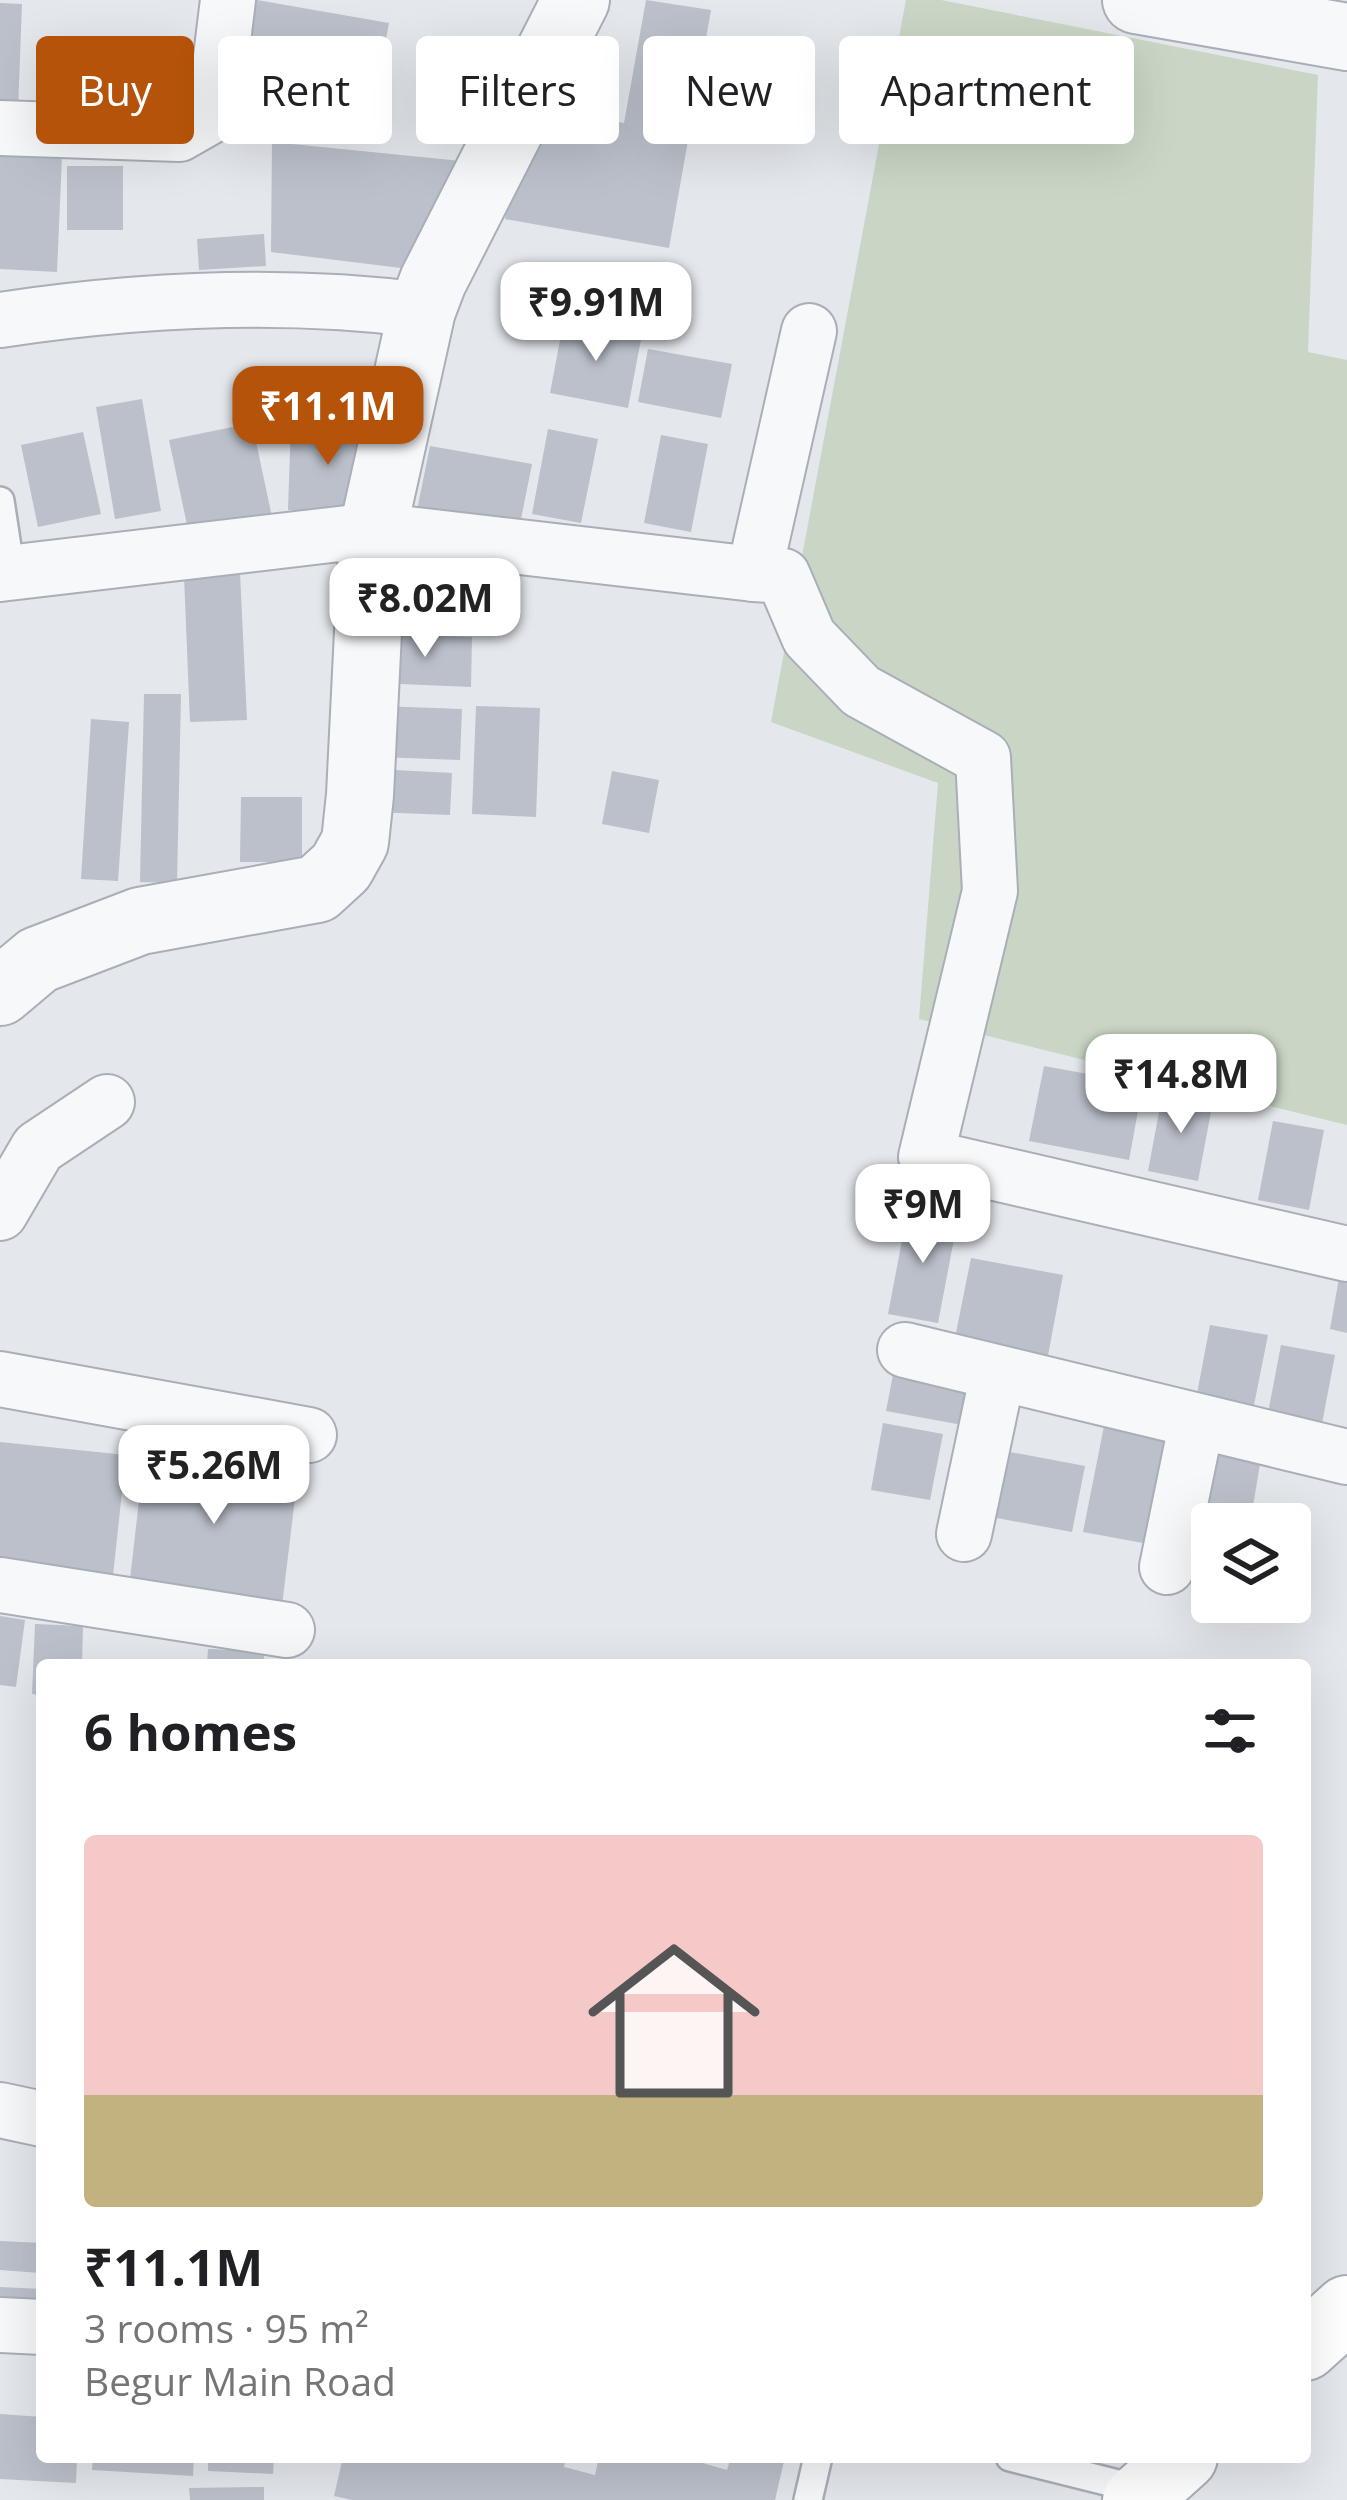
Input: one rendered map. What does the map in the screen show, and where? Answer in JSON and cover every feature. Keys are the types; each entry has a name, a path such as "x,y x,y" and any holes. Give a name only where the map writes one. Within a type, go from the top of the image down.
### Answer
{"main road":[{"path":"1311,2342 1347,2309"}],"street":[{"path":"0,128 179,134 197,124 214,114 228,0"},
{"path":"0,992 38,960 140,921 317,890 341,867 355,842 360,794 373,530 422,310 576,0"},
{"path":"1136,0 1347,37"},
{"path":"0,320 276,298 422,310"},
{"path":"754,574 809,332"},
{"path":"5,573 373,530 783,576 809,637 861,692 983,758 990,891 926,1157 1347,1255"},
{"path":"0,1213 38,1148 107,1102"},
{"path":"905,1350 1347,1457"},
{"path":"964,1534 998,1373"},
{"path":"0,1379 309,1435"},
{"path":"1167,1567 1197,1421"},
{"path":"0,1585 287,1630"},
{"path":"0,2110 36,2118"},
{"path":"0,2326 36,2327"}],"lane":[{"path":"0,501 5,573"},
{"path":"808,2500 817,2463"},
{"path":"1045,2463 1155,2482"}],"green space":[{"path":"906,0 941,0 1122,36 899,36"},
{"path":"1134,38 1318,75 1308,352 1347,360 1347,1125 919,1019 938,783 771,722 879,144 1134,144"}],"building":[{"path":"257,0 389,23 387,36 250,36"},
{"path":"646,0 711,10 706,36 643,36 643,144 687,144 669,248 505,219 519,144 619,144 619,122 624,123"},
{"path":"0,3 22,4 18,110 0,110"},
{"path":"272,144 461,161 417,270 271,252"},
{"path":"0,153 62,156 57,272 0,269"},
{"path":"67,166 123,166 123,230 67,230"},
{"path":"264,234 266,266 199,270 197,239"},
{"path":"564,319 642,334 628,408 550,393"},
{"path":"648,349 732,364 721,418 638,402"},
{"path":"142,399 161,511 115,519 96,407"},
{"path":"252,423 272,517 189,534 169,440"},
{"path":"291,423 369,426 366,512 288,510"},
{"path":"548,429 598,439 581,523 532,514"},
{"path":"83,432 101,514 38,527 21,445"},
{"path":"661,435 708,444 691,532 644,523"},
{"path":"430,446 532,464 519,529 417,510"},
{"path":"383,559 465,562 463,619 381,616"},
{"path":"240,573 247,720 190,722 184,576"},
{"path":"379,634 472,637 471,687 377,683"},
{"path":"144,694 181,694 177,883 140,882"},
{"path":"380,706 462,709 460,760 378,757"},
{"path":"476,706 540,708 536,817 472,814"},
{"path":"91,719 129,722 118,881 81,879"},
{"path":"375,769 452,773 450,815 373,812"},
{"path":"612,771 659,780 649,833 602,824"},
{"path":"241,797 302,797 302,862 240,862"},
{"path":"1044,1066 1143,1084 1129,1160 1029,1141"},
{"path":"1163,1091 1213,1101 1198,1181 1148,1171"},
{"path":"1273,1121 1324,1130 1309,1210 1258,1200"},
{"path":"908,1209 958,1218 938,1323 888,1314"},
{"path":"971,1258 1063,1275 1047,1361 954,1343"},
{"path":"1341,1267 1347,1268 1347,1333 1330,1329"},
{"path":"1210,1325 1268,1335 1253,1410 1196,1399"},
{"path":"1281,1345 1335,1355 1321,1429 1267,1418"},
{"path":"895,1364 977,1379 968,1426 886,1411"},
{"path":"1107,1411 1177,1425 1154,1545 1083,1532"},
{"path":"883,1423 943,1434 930,1500 871,1490"},
{"path":"0,1442 126,1455 111,1594 0,1582"},
{"path":"145,1448 299,1465 282,1606 129,1588"},
{"path":"1212,1450 1261,1458 1254,1503 1202,1503"},
{"path":"1005,1451 1085,1466 1072,1532 992,1517"},
{"path":"0,1616 25,1620 16,1687 0,1685"},
{"path":"35,1624 83,1626 82,1659 36,1659 36,1694 32,1694"},
{"path":"208,1649 264,1651 264,1659 207,1659"},
{"path":"0,2241 36,2243 36,2273 0,2270"},
{"path":"0,2287 36,2289 36,2322 0,2320"},
{"path":"0,2414 36,2417 36,2463 77,2463 76,2483 0,2479"},
{"path":"93,2463 194,2463 193,2476 92,2470"},
{"path":"208,2463 274,2463 273,2474 208,2471"},
{"path":"342,2463 565,2463 564,2467 595,2475 598,2463 702,2463 727,2470 729,2463 784,2463 775,2500 352,2500 334,2496"},
{"path":"264,2487 264,2500 190,2500 189,2488"}]}
